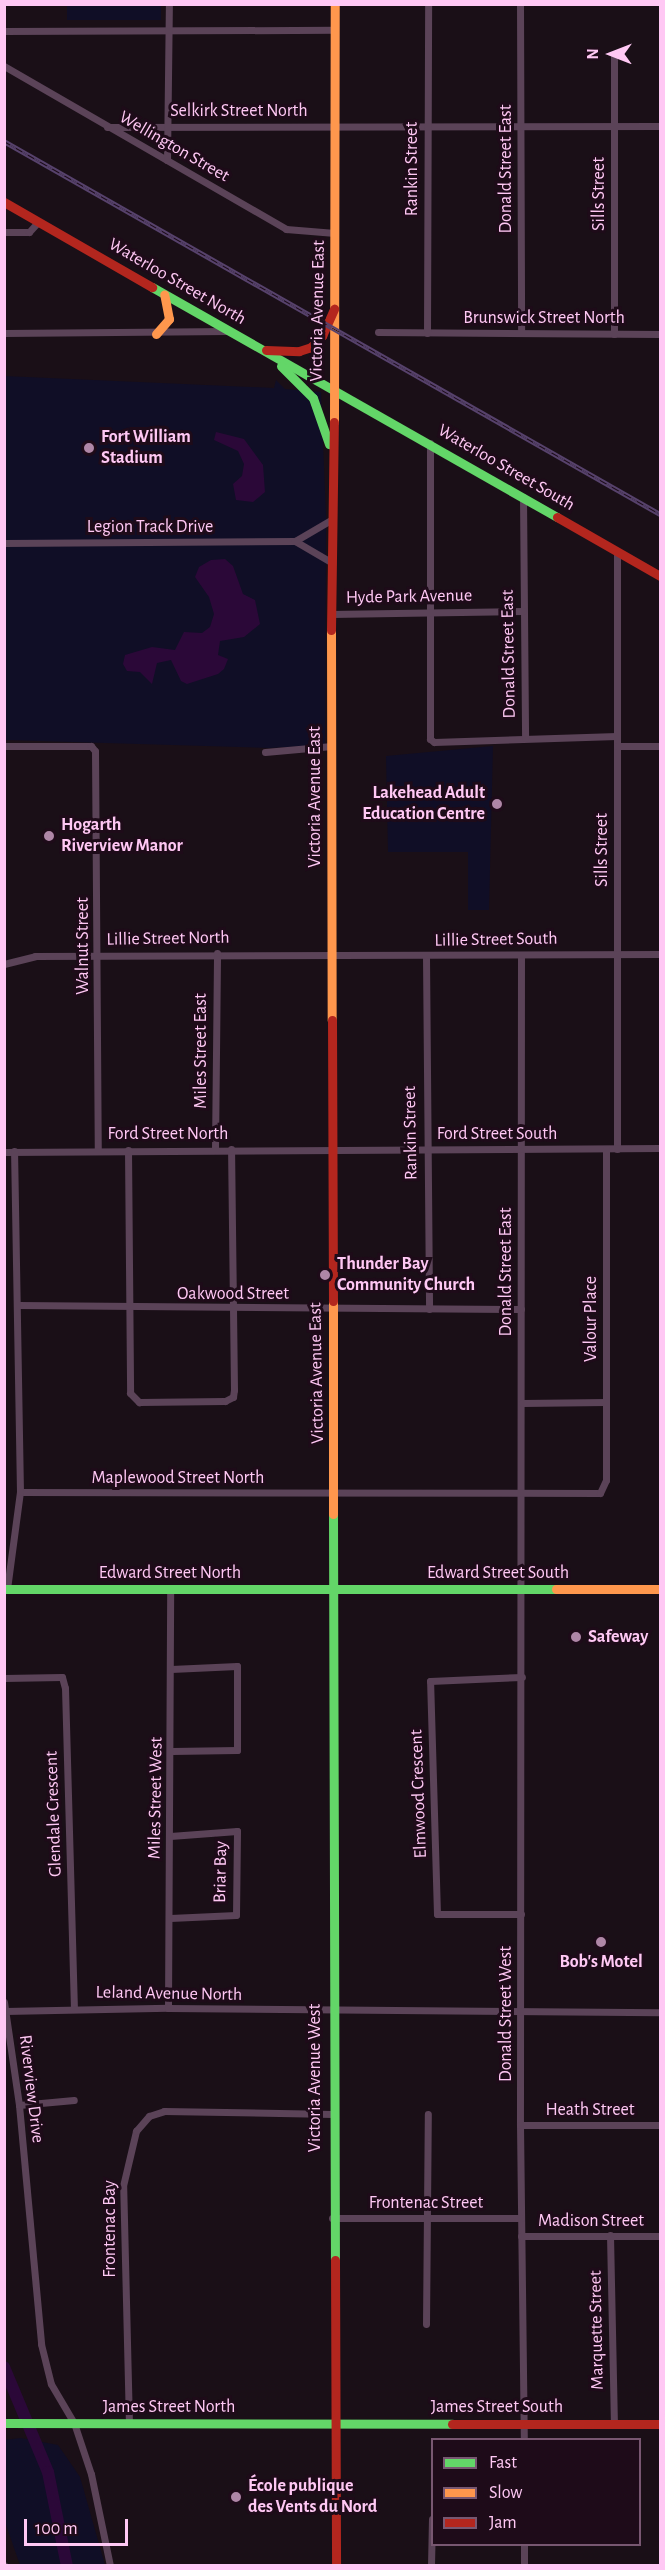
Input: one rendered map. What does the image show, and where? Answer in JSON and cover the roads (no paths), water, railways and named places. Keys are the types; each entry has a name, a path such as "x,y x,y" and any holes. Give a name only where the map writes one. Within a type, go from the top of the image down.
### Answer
{"street":[{"path":"167,160 170,126 169,4"},
{"name":"Victoria Avenue East","path":"335,4 336,304 331,520 332,1310 335,1590"},
{"name":"Rankin Street","path":"427,333 428,4"},
{"name":"Donald Street East","path":"520,4 521,333"},
{"path":"4,31 335,30"},
{"name":"Sills Street","path":"614,54 614,334"},
{"name":"Wellington Street","path":"4,66 286,229 336,233"},
{"name":"Selkirk Street North","path":"107,127 660,126"},
{"name":"Waterloo Street North","path":"4,202 333,390"},
{"path":"4,232 29,232 38,222"},
{"path":"156,334 169,319 164,294"},
{"path":"260,349 299,351 310,347 322,336 336,304"},
{"path":"4,333 156,334 229,331"},
{"name":"Brunswick Street North","path":"378,332 660,334"},
{"path":"260,349 313,398 332,452"},
{"name":"Waterloo Street South","path":"333,390 430,443 660,576"},
{"path":"430,443 429,735 434,742 617,736"},
{"name":"Donald Street East","path":"523,497 525,738"},
{"name":"Legion Track Drive","path":"4,543 295,540 331,520"},
{"path":"295,540 331,562"},
{"name":"Sills Street","path":"617,551 617,1149"},
{"name":"Hyde Park Avenue","path":"331,614 429,610 523,611"},
{"name":"Walnut Street","path":"4,746 88,746 95,751 98,1150"},
{"path":"265,752 332,746"},
{"path":"617,746 660,746"},
{"name":"Miles Street East","path":"215,1149 217,953"},
{"name":"Lillie Street South","path":"332,954 426,956 660,954"},
{"name":"Lillie Street North","path":"4,964 35,956 332,954"},
{"name":"Donald Street East","path":"521,955 523,1589"},
{"name":"Rankin Street","path":"426,956 429,1309"},
{"name":"Ford Street North","path":"4,1152 333,1148"},
{"name":"Ford Street South","path":"333,1148 660,1148"},
{"path":"129,1150 130,1393 139,1402 225,1401 233,1397 231,1149"},
{"name":"Valour Place","path":"605,1488 606,1149"},
{"path":"6,1589 20,1492 14,1151"},
{"name":"Oakwood Street","path":"18,1305 332,1310 521,1309"},
{"path":"522,1403 606,1402"},
{"name":"Maplewood Street North","path":"20,1492 594,1495 605,1488"},
{"name":"Edward Street North","path":"6,1589 335,1590"},
{"name":"Miles Street West","path":"168,2008 172,1751 170,1589"},
{"name":"Donald Street West","path":"523,1589 520,2218 524,2438"},
{"name":"Edward Street South","path":"335,1590 660,1589"},
{"name":"Victoria Avenue West","path":"335,1590 332,2218 336,2565"},
{"path":"171,1669 237,1666 237,1750 172,1751"},
{"name":"Glendale Crescent","path":"4,1678 62,1677 65,1688 74,2007"},
{"name":"Elmwood Crescent","path":"521,1914 437,1914 430,1681 522,1677"},
{"name":"Briar Bay","path":"170,1836 237,1831 236,1915 170,1918"},
{"name":"Riverview Drive","path":"4,2002 19,2105 41,2344 51,2384 74,2423 90,2474 110,2565"},
{"name":"Leland Avenue North","path":"6,2011 74,2007 332,2012 660,2012"},
{"path":"19,2105 74,2100"},
{"name":"Frontenac Bay","path":"129,2424 123,2186 136,2131 149,2116 164,2111 332,2114"},
{"path":"426,2324 428,2114"},
{"name":"Heath Street","path":"520,2125 660,2125"},
{"name":"Frontenac Street","path":"332,2218 520,2218"},
{"name":"Marquette Street","path":"610,2235 614,2424"},
{"name":"Madison Street","path":"521,2236 660,2236"},
{"name":"James Street North","path":"4,2423 334,2423"},
{"name":"James Street South","path":"334,2423 660,2424"},
{"path":"431,2546 431,2565"},
{"path":"524,2546 524,2565"}],"waterway":[{"path":"4,2367 48,2472 67,2566"}],"railway":[{"path":"4,141 660,514"}],"place":[{"name":"Fort William Stadium","path":"89,448"},
{"name":"Lakehead Adult Education Centre","path":"497,804"},
{"name":"Hogarth Riverview Manor","path":"49,836"},
{"name":"Thunder Bay Community Church","path":"325,1275"},
{"name":"Safeway","path":"576,1637"},
{"name":"Bob's Motel","path":"601,1942"},
{"name":"École publique des Vents du Nord","path":"236,2497"}]}
